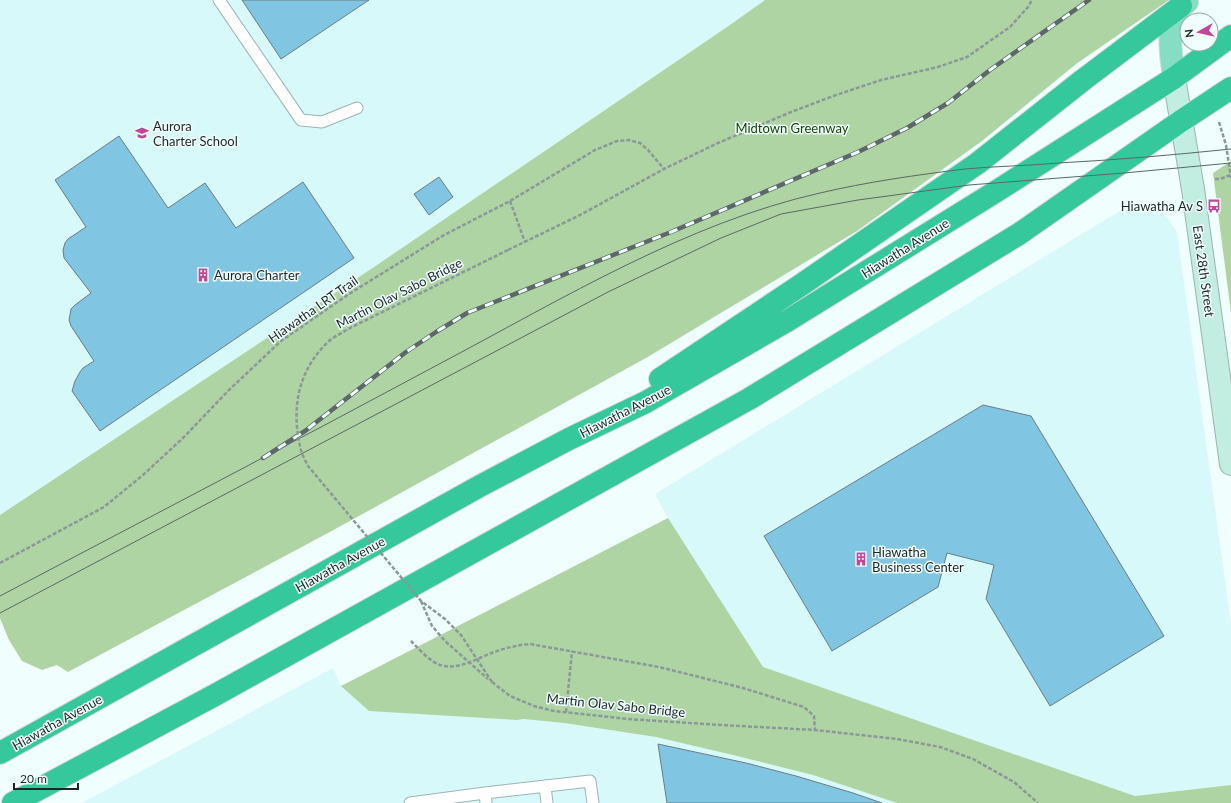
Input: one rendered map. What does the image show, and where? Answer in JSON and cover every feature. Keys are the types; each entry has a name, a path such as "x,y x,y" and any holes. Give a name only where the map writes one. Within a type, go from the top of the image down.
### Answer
{"highway":[{"path":"569,439 801,285 978,163 1083,80 1185,3"},
{"name":"Hiawatha Avenue","path":"0,753 480,486 569,439 646,402 787,321 992,194 1174,78 1231,36"},
{"path":"13,803 222,691 749,399 1018,234 1231,88"}],"main road":[{"path":"1174,78 1170,37 1175,16 1185,3"}],"street":[{"name":"East 28th Street","path":"1174,78 1193,189 1231,464"}],"lane":[{"path":"219,0 300,120 322,122 357,108"},
{"path":"410,803 486,798 545,786 590,781 593,803"},
{"path":"545,786 547,803"}],"path":[{"path":"510,201 525,242 582,214 664,169 718,143 790,112 880,80 938,67 967,57 1010,27 1028,7 1032,0"},
{"name":"Hiawatha LRT Trail","path":"0,563 104,507 143,476 183,438 229,390 281,341 349,294 444,234 510,201 595,150 617,141 629,140 640,143 664,169"},
{"path":"1226,145 1231,178"},
{"path":"1215,179 1220,179 1231,175"},
{"name":"Martin Olav Sabo Bridge","path":"525,242 348,329 330,340 317,354 309,366 300,386 296,402 296,421 300,448 308,466 421,601 445,619 461,635 492,682 510,696 534,706 554,711 628,719 815,730 897,739 940,747 973,759 1014,782 1038,803"},
{"path":"421,601 432,626 445,641 492,682"},
{"path":"411,641 428,657 440,665 453,666 472,661 516,645 530,644 659,667 743,688 804,707 814,716 815,730"},
{"path":"566,712 572,651"}],"shaded area":[{"name":"Aurora Charter School","path":"0,0 765,0 374,267 0,515"},
{"path":"1149,208 1167,217 1177,232 1231,624 1231,785 1135,796 762,667 668,518 655,494 1103,221 1124,209"},
{"path":"333,668 341,686 517,720 524,719 564,723 656,737 813,775 897,803 82,803"}],"green space":[{"name":"Midtown Greenway","path":"765,0 1169,0 1076,64 982,141 857,231 646,358 328,533 68,672 57,665 42,670 22,661 9,640 0,618 0,515 374,267"},
{"path":"1231,161 1231,313 1213,173"},
{"path":"668,518 763,667 1135,796 1231,785 1231,803 897,803 813,775 656,737 564,723 524,719 517,720 369,711 341,686"}],"building":[{"path":"242,0 369,0 281,59"},
{"name":"Aurora Charter","path":"119,136 168,208 205,183 236,228 303,182 354,258 100,431 72,391 80,372 83,368 94,361 71,326 69,320 71,309 91,293 64,258 63,250 68,239 86,227 55,180"},
{"path":"439,177 453,197 429,215 414,194"},
{"name":"Hiawatha Business Center","path":"983,405 1031,416 1164,636 1050,706 986,599 994,565 947,553 938,587 832,651 764,536"},
{"path":"658,744 746,763 796,776 882,803 667,803"}],"tram line":[{"path":"0,596 626,265 722,223 770,206 820,193 910,176 965,169 1123,159 1231,149"},
{"path":"0,613 608,292 721,238 781,214 858,200 969,185 1231,163"}],"railway":[{"path":"263,458 305,431 406,352 467,313 671,232 858,152 907,128 948,103 990,70 1089,0"}],"place":[{"name":"Aurora Charter School","path":"142,133"},
{"name":"Hiawatha Av S","path":"1214,206"},
{"name":"Aurora Charter","path":"203,275"},
{"name":"Hiawatha Business Center","path":"861,559"}]}
